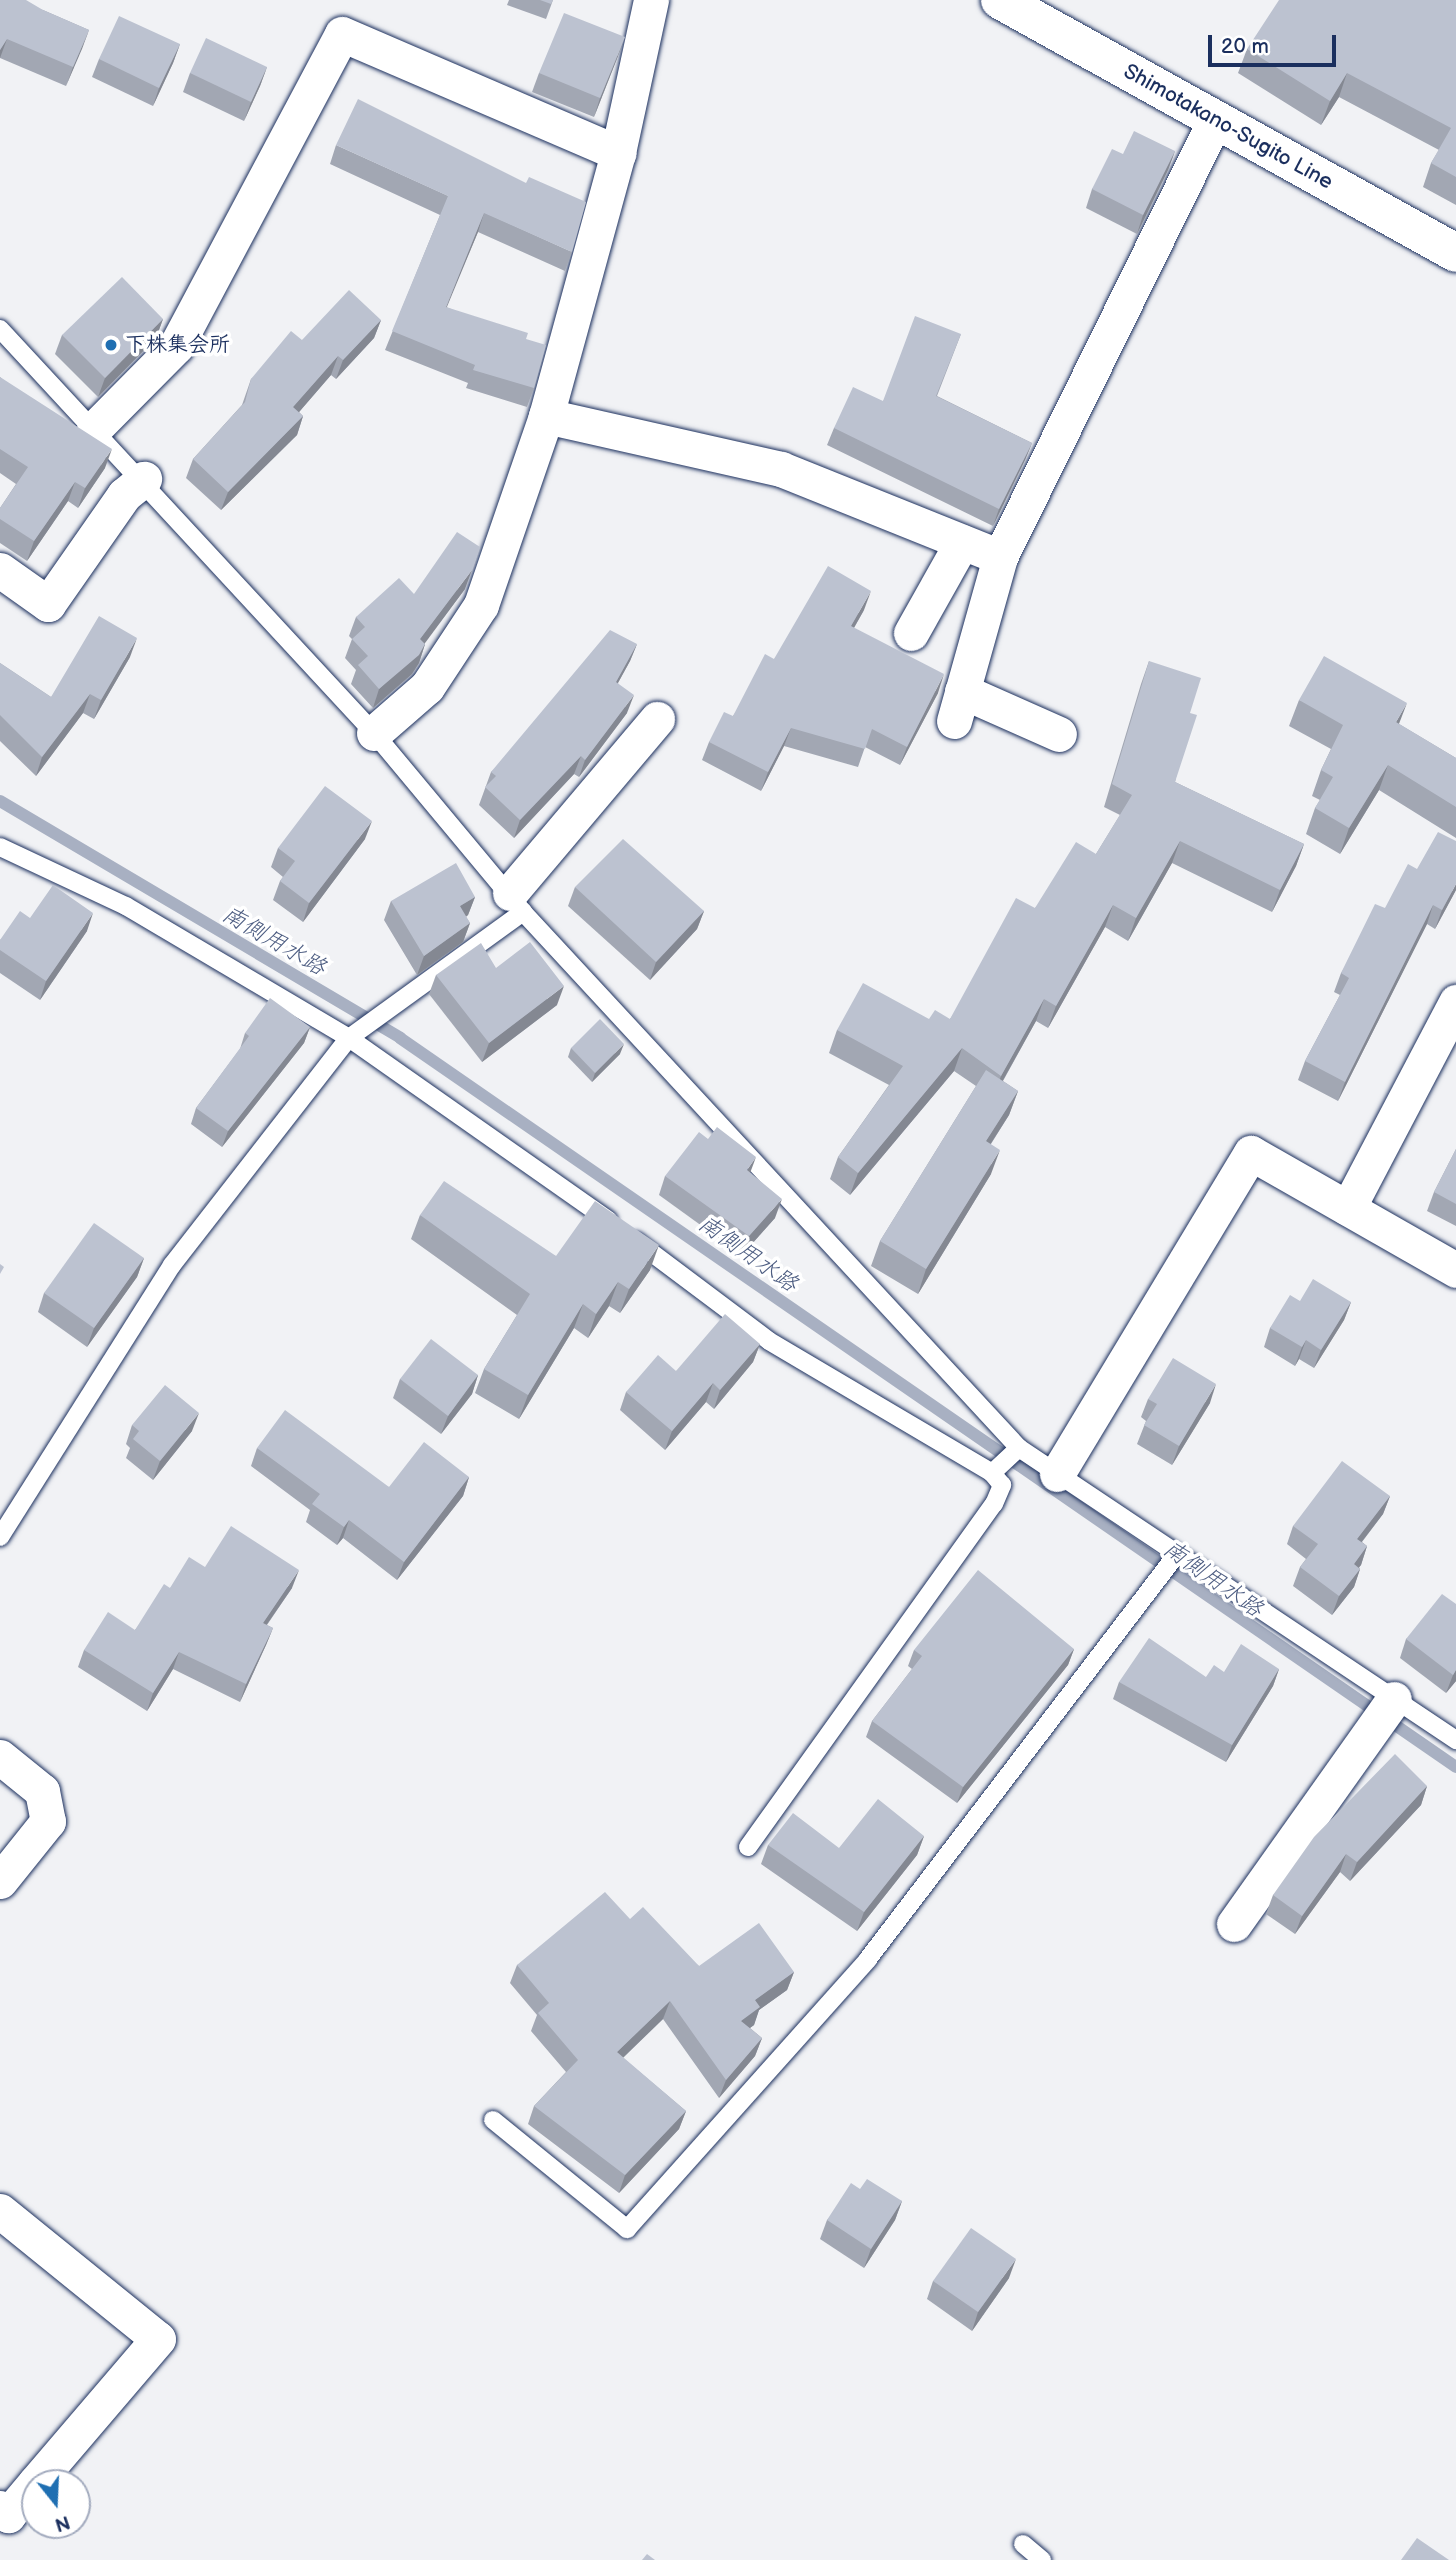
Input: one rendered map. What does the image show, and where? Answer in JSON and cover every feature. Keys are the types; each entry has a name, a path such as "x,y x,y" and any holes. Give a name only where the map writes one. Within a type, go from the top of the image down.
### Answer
{"main road":[{"name":"Shimotakano-Sugito Line","path":"1000,0 1456,253"}],"street":[{"path":"374,733 427,687 481,605 546,416 618,153 651,0"},
{"path":"94,429 176,346 342,34 618,153"},
{"path":"1059,734 958,706 1000,557 1215,120"},
{"path":"546,416 781,469 1000,557"},
{"path":"0,570 48,604 124,495 144,479"},
{"path":"911,633 962,542"},
{"path":"517,902 657,719"},
{"path":"1348,1208 1456,1002"},
{"path":"1057,1474 1251,1153 1456,1270"},
{"path":"1234,1924 1394,1699"},
{"path":"0,1757 42,1791 48,1821 0,1881"},
{"path":"0,2211 158,2339 47,2469"},
{"path":"0,2508 8,2515 21,2500"}],"lane":[{"path":"0,329 144,479 374,733 517,902 1019,1448 1456,1740"},
{"path":"0,847 126,906 349,1038 769,1341 992,1473 1002,1485 994,1504 748,1847"},
{"path":"0,1537 172,1265 349,1038 517,902"},
{"path":"992,1473 1019,1448"},
{"path":"493,2120 627,2229 869,1959 1178,1555"},
{"path":"1023,2544 1042,2560"}],"building":[{"path":"0,0 26,0 89,30 73,67 7,39 0,50"},
{"path":"1279,0 1456,0 1456,177 1431,163 1451,128 1347,73 1330,101 1247,49"},
{"path":"564,13 625,37 600,98 539,73"},
{"path":"119,16 180,44 159,88 99,59"},
{"path":"206,38 267,67 251,102 190,73"},
{"path":"358,99 526,183 529,177 586,202 572,252 484,213 446,307 528,333 526,339 546,345 534,388 473,370 475,365 392,331 448,196 336,145"},
{"path":"1134,131 1175,151 1143,215 1092,189 1112,149 1123,154"},
{"path":"122,277 163,319 105,378 62,335"},
{"path":"349,290 381,320 343,360 338,356 293,407 303,416 228,492 193,459 245,402 251,379 291,331 302,340"},
{"path":"915,316 961,334 936,396 1032,443 999,509 834,428 853,387 883,401"},
{"path":"0,377 112,449 85,488 75,482 34,541 0,519 0,508 28,467 0,449"},
{"path":"457,532 480,547 472,570 420,639 425,644 419,655 379,689 358,665 368,656 352,639 365,627 356,617 399,578 414,594"},
{"path":"828,566 871,591 851,626 944,674 907,747 872,729 865,749 791,728 768,772 709,742 724,712 733,716 765,654 774,659"},
{"path":"99,616 137,638 101,700 90,694 42,757 0,715 0,663 51,697"},
{"path":"610,630 637,644 616,682 634,695 585,760 581,756 520,820 485,787 496,776 491,772"},
{"path":"1324,656 1407,703 1396,722 1456,758 1456,807 1388,765 1349,828 1315,808 1333,777 1321,770 1343,725 1299,700"},
{"path":"1149,661 1201,678 1190,713 1197,715 1175,782 1304,844 1280,890 1180,841 1136,918 1113,905 1056,1006 1044,999 1001,1076 962,1048 858,1173 838,1157 903,1066 837,1030 863,983 929,1019 935,1010 950,1019 1016,898 1035,908 1076,842 1096,854 1132,795 1112,784"},
{"path":"325,786 372,821 309,903 280,881 295,861 278,848"},
{"path":"1438,832 1456,841 1456,884 1442,910 1433,905 1345,1082 1305,1061 1349,978 1341,973 1375,904 1385,908 1408,864 1417,869"},
{"path":"623,839 704,911 656,962 575,887"},
{"path":"456,863 475,897 460,906 470,923 424,956 391,901"},
{"path":"53,885 93,913 46,981 0,950 0,940 20,911 30,918"},
{"path":"530,942 564,986 489,1043 436,975 481,943 496,968"},
{"path":"270,998 310,1027 228,1131 196,1108 249,1036 245,1033"},
{"path":"600,1019 624,1044 595,1073 571,1048"},
{"path":"986,1070 1018,1091 986,1141 1000,1150 926,1269 880,1241"},
{"path":"717,1127 756,1157 747,1170 782,1199 749,1236 665,1176 699,1132 708,1139"},
{"path":"1456,1149 1456,1204 1434,1192"},
{"path":"444,1181 556,1256 595,1201 659,1245 629,1289 618,1282 596,1314 583,1304 528,1395 484,1369 530,1294 420,1215"},
{"path":"94,1223 144,1258 94,1328 44,1293"},
{"path":"1313,1279 1351,1302 1321,1350 1306,1340 1302,1347 1270,1328 1290,1295 1300,1301"},
{"path":"725,1314 760,1344 720,1390 713,1383 672,1431 626,1392 658,1355 676,1371"},
{"path":"431,1339 478,1375 448,1416 400,1379"},
{"path":"1173,1358 1216,1384 1179,1446 1144,1425 1157,1404 1148,1399"},
{"path":"165,1385 199,1413 160,1461 133,1439 139,1431 132,1425"},
{"path":"285,1410 389,1487 424,1442 469,1477 404,1562 349,1520 344,1527 312,1504 320,1494 257,1448"},
{"path":"1342,1461 1390,1496 1357,1539 1367,1546 1354,1564 1360,1569 1339,1596 1300,1567 1318,1544 1293,1526"},
{"path":"231,1526 299,1570 263,1623 273,1628 246,1684 179,1652 153,1693 84,1650 108,1612 135,1630 164,1584 170,1588 189,1557 205,1567"},
{"path":"978,1570 1074,1649 963,1787 872,1721 922,1656 914,1650"},
{"path":"1442,1594 1456,1604 1456,1670 1453,1675 1406,1639"},
{"path":"1149,1638 1206,1677 1214,1665 1224,1672 1241,1644 1279,1669 1232,1745 1119,1682"},
{"path":"1395,1754 1427,1786 1357,1862 1346,1854 1302,1916 1273,1895 1314,1837"},
{"path":"878,1799 924,1836 864,1912 768,1845 793,1813 839,1848"},
{"path":"605,1892 630,1919 643,1907 699,1966 759,1923 794,1972 755,2000 760,2007 741,2021 762,2038 726,2080 670,2001 617,2052 686,2111 625,2175 534,2106 578,2060 538,2013 549,2003 517,1965"},
{"path":"867,2179 902,2201 871,2249 827,2220 851,2183 860,2189"},
{"path":"971,2228 1016,2259 978,2312 933,2281"},
{"path":"1417,2538 1449,2560 1401,2560"},
{"path":"647,2554 655,2560 642,2560"}],"waterway":[{"name":"南側用水路","path":"0,801 400,1038 1456,1767"}],"place":[{"name":"下株集会所","path":"111,345"}]}
